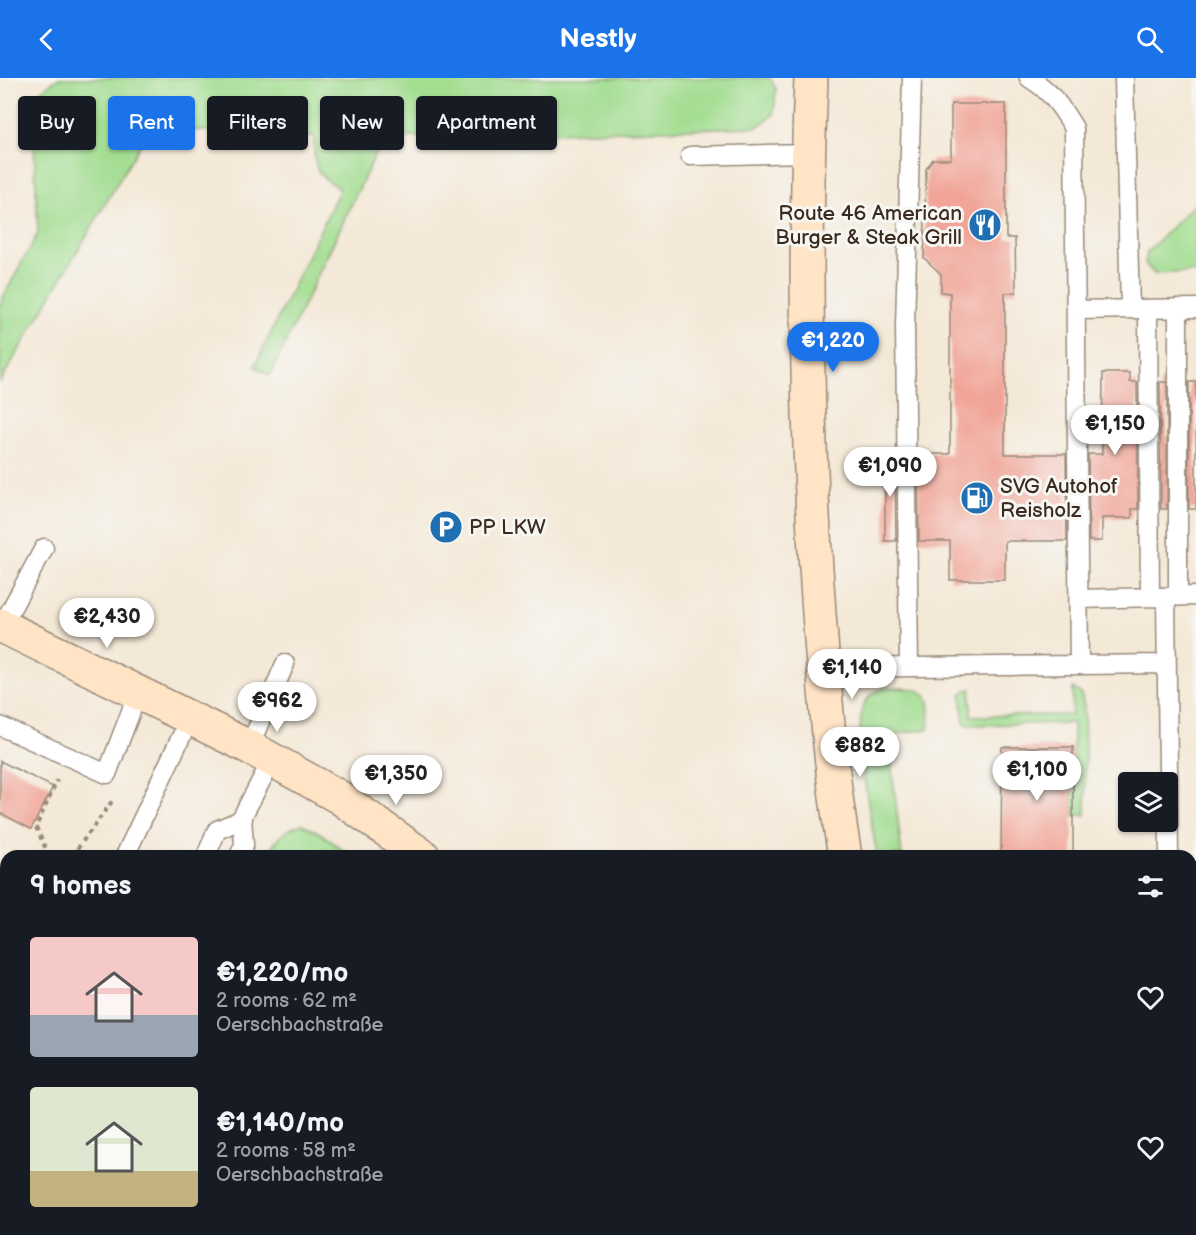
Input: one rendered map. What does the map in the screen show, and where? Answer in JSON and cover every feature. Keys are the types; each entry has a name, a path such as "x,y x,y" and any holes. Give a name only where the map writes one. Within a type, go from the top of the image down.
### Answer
{"main road":[{"path":"811,78 806,311 810,490 823,668 844,850"},
{"path":"1,625 189,720 260,753 339,796 415,850"}],"lane":[{"path":"909,667 905,326 912,78"},
{"path":"1029,78 1041,85 1060,105 1074,129 1079,665"},
{"path":"1124,78 1139,309 1173,597"},
{"path":"690,156 808,153"},
{"path":"1169,850 1167,664 1173,597 1178,308"},
{"path":"1077,310 1196,308"},
{"path":"1,625 44,548"},
{"path":"1079,599 1173,597"},
{"path":"242,850 244,845 243,819 285,664"},
{"path":"823,668 1167,664"},
{"path":"0,726 107,774 138,693"},
{"path":"128,850 189,720"},
{"path":"209,850 217,830 243,819"}],"path":[{"path":"46,850 36,827 67,758"},
{"path":"76,850 115,797 107,774"}],"green space":[{"path":"59,78 770,78 776,89 774,114 757,127 557,133 557,96 416,96 416,137 404,137 404,96 320,96 320,150 377,150 270,376 255,366 340,189 324,178 317,168 314,136 308,136 308,96 207,96 207,131 195,130 195,96 108,96 108,150 137,150 0,382 0,303 38,233 34,150 96,150 96,96 33,96"},
{"path":"1196,203 1196,272 1154,274 1145,263 1147,252"},
{"path":"885,688 917,690 927,698 929,705 928,729 888,735 901,850 876,850 868,801 860,736 861,718 864,704 876,692"},
{"path":"1073,688 1081,694 1084,706 1086,815 1073,815 1073,723 968,725 964,722 961,695 971,689 971,716 1072,715"},
{"path":"302,824 320,833 343,850 271,850 281,836"}],"building":[{"path":"951,104 1006,104 1006,238 1015,238 1016,292 1005,293 1005,454 1066,454 1067,541 1005,541 1005,580 950,580 950,541 919,541 918,454 950,454 950,293 941,292 941,274 924,258 926,169 933,159 951,159"},
{"path":"1103,373 1130,373 1130,382 1137,382 1138,509 1132,509 1132,518 1102,518 1102,541 1089,541 1088,454 1102,454"},
{"path":"1160,382 1167,382 1167,509 1161,509"},
{"path":"1189,382 1196,382 1196,509 1189,509"},
{"path":"885,454 895,454 896,541 885,541"},
{"path":"1002,747 1073,747 1073,850 1001,850"},
{"path":"0,761 53,787 31,829 0,813"}],"place":[{"name":"Route 46 American Burger & Steak Grill","path":"985,225"},
{"name":"SVG Autohof Reisholz","path":"977,498"},
{"name":"PP LKW","path":"446,527"}]}
